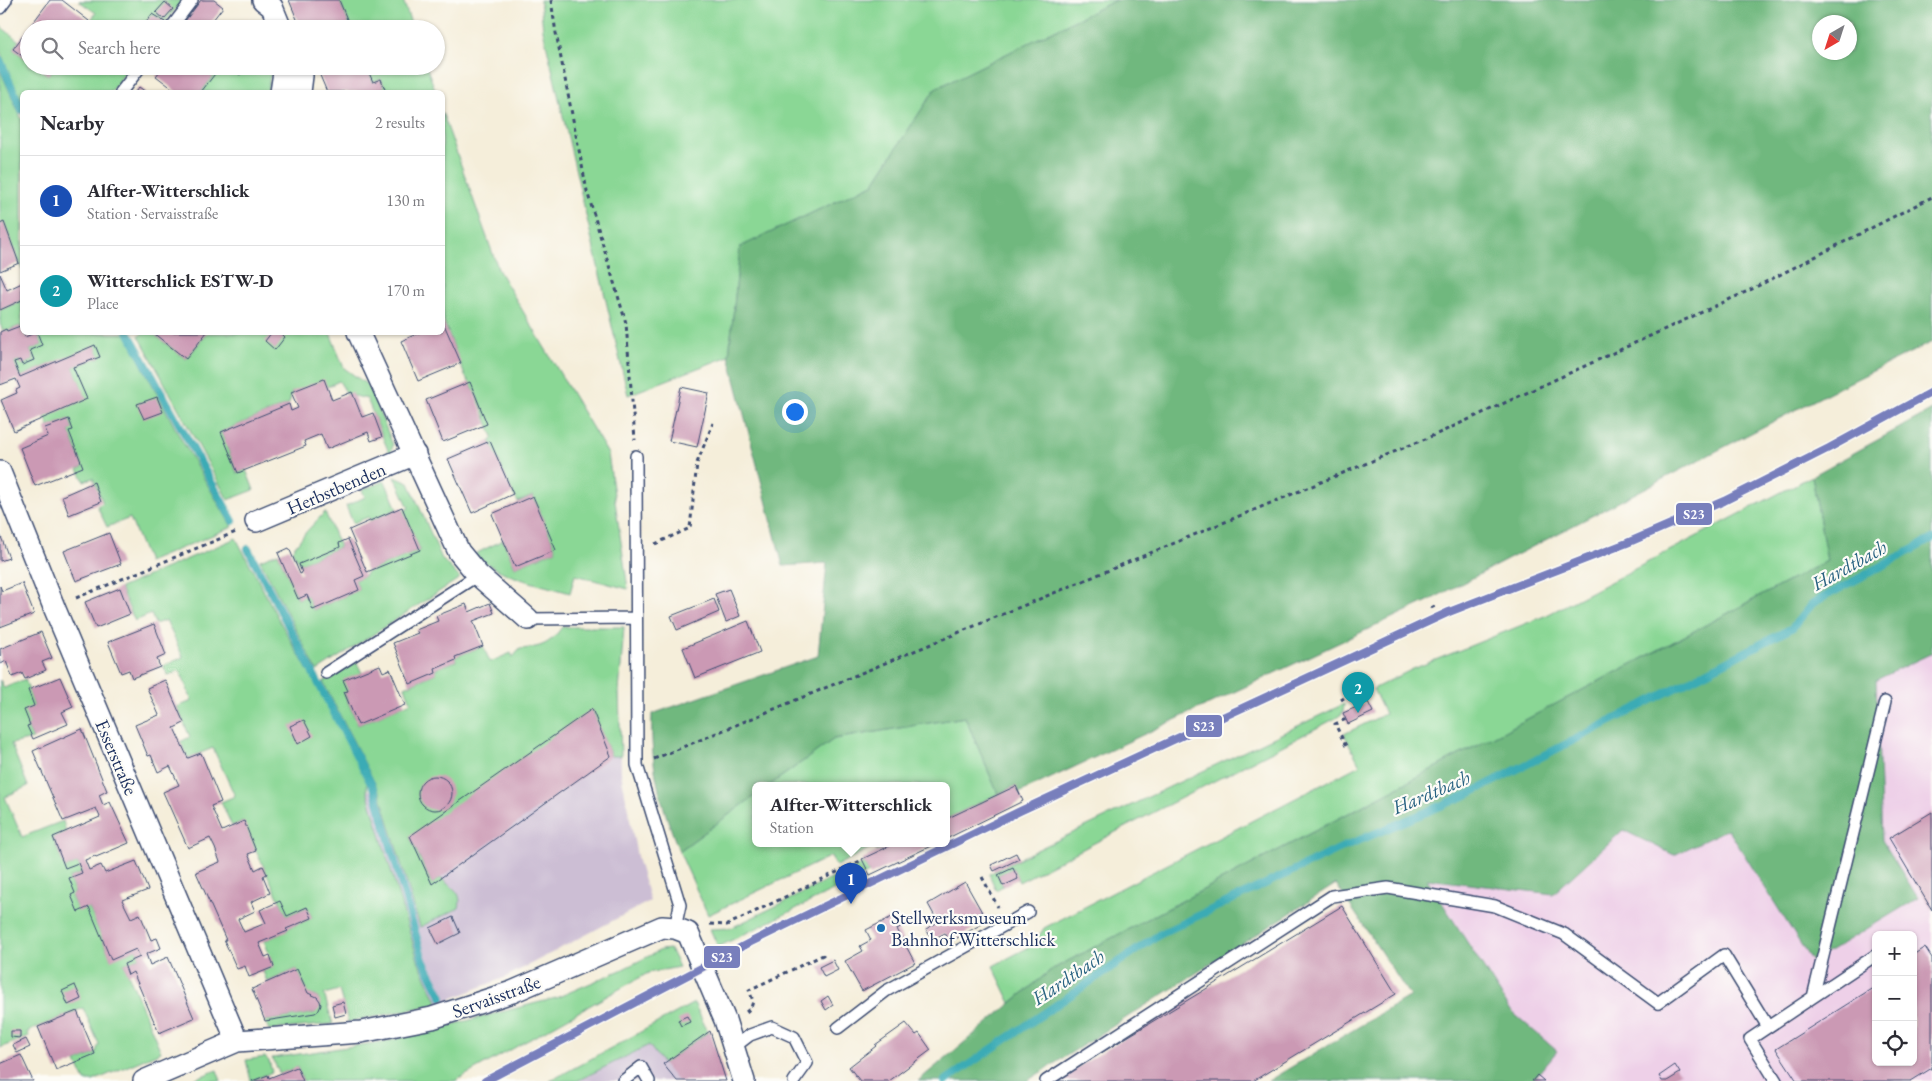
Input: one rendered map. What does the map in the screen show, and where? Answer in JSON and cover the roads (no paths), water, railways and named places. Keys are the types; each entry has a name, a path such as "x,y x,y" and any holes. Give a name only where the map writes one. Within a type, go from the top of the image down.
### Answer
{"street":[{"path":"268,2 277,20"},
{"path":"281,90 284,75"},
{"path":"300,90 302,75"},
{"path":"359,335 459,552 478,575 528,620"},
{"name":"Herbstbenden","path":"256,521 415,454"},
{"name":"Esserstraße","path":"0,472 54,607 236,1041"},
{"name":"Servaisstraße","path":"144,1081 236,1041 362,1032 432,1018 512,992 605,953 647,932 662,927 675,928"},
{"path":"675,928 688,933 718,1003 744,1081"}],"lane":[{"path":"0,8 6,0"},
{"path":"177,20 192,0"},
{"path":"123,90 134,75"},
{"path":"636,456 637,766 680,905 675,928"},
{"path":"326,673 478,575"},
{"path":"528,620 636,618"},
{"path":"1813,997 1885,702"},
{"path":"1046,1081 1332,896 1388,888 1495,906 1564,934 1658,1003 1724,955 1768,1027"},
{"path":"838,1028 886,991 1028,912"},
{"path":"1776,1081 1750,1039 1872,958"},
{"path":"733,1048 750,1035 772,1027 794,1037 807,1063 794,1081"},
{"path":"622,1081 641,1067 649,1081"}],"waterway":[{"path":"0,60 20,105"},
{"path":"130,335 233,521"},
{"name":"Hardtbach","path":"945,1081 1160,934 1341,848 1469,794 1792,628 1813,603 1932,539"},
{"path":"248,549 375,791 423,960 442,997"}],"place":[{"name":"Witterschlick ESTW-D","path":"1358,713"},
{"name":"Alfter-Witterschlick","path":"851,904"},
{"name":"Stellwerksmuseum Bahnhof Witterschlick","path":"881,928"}]}
